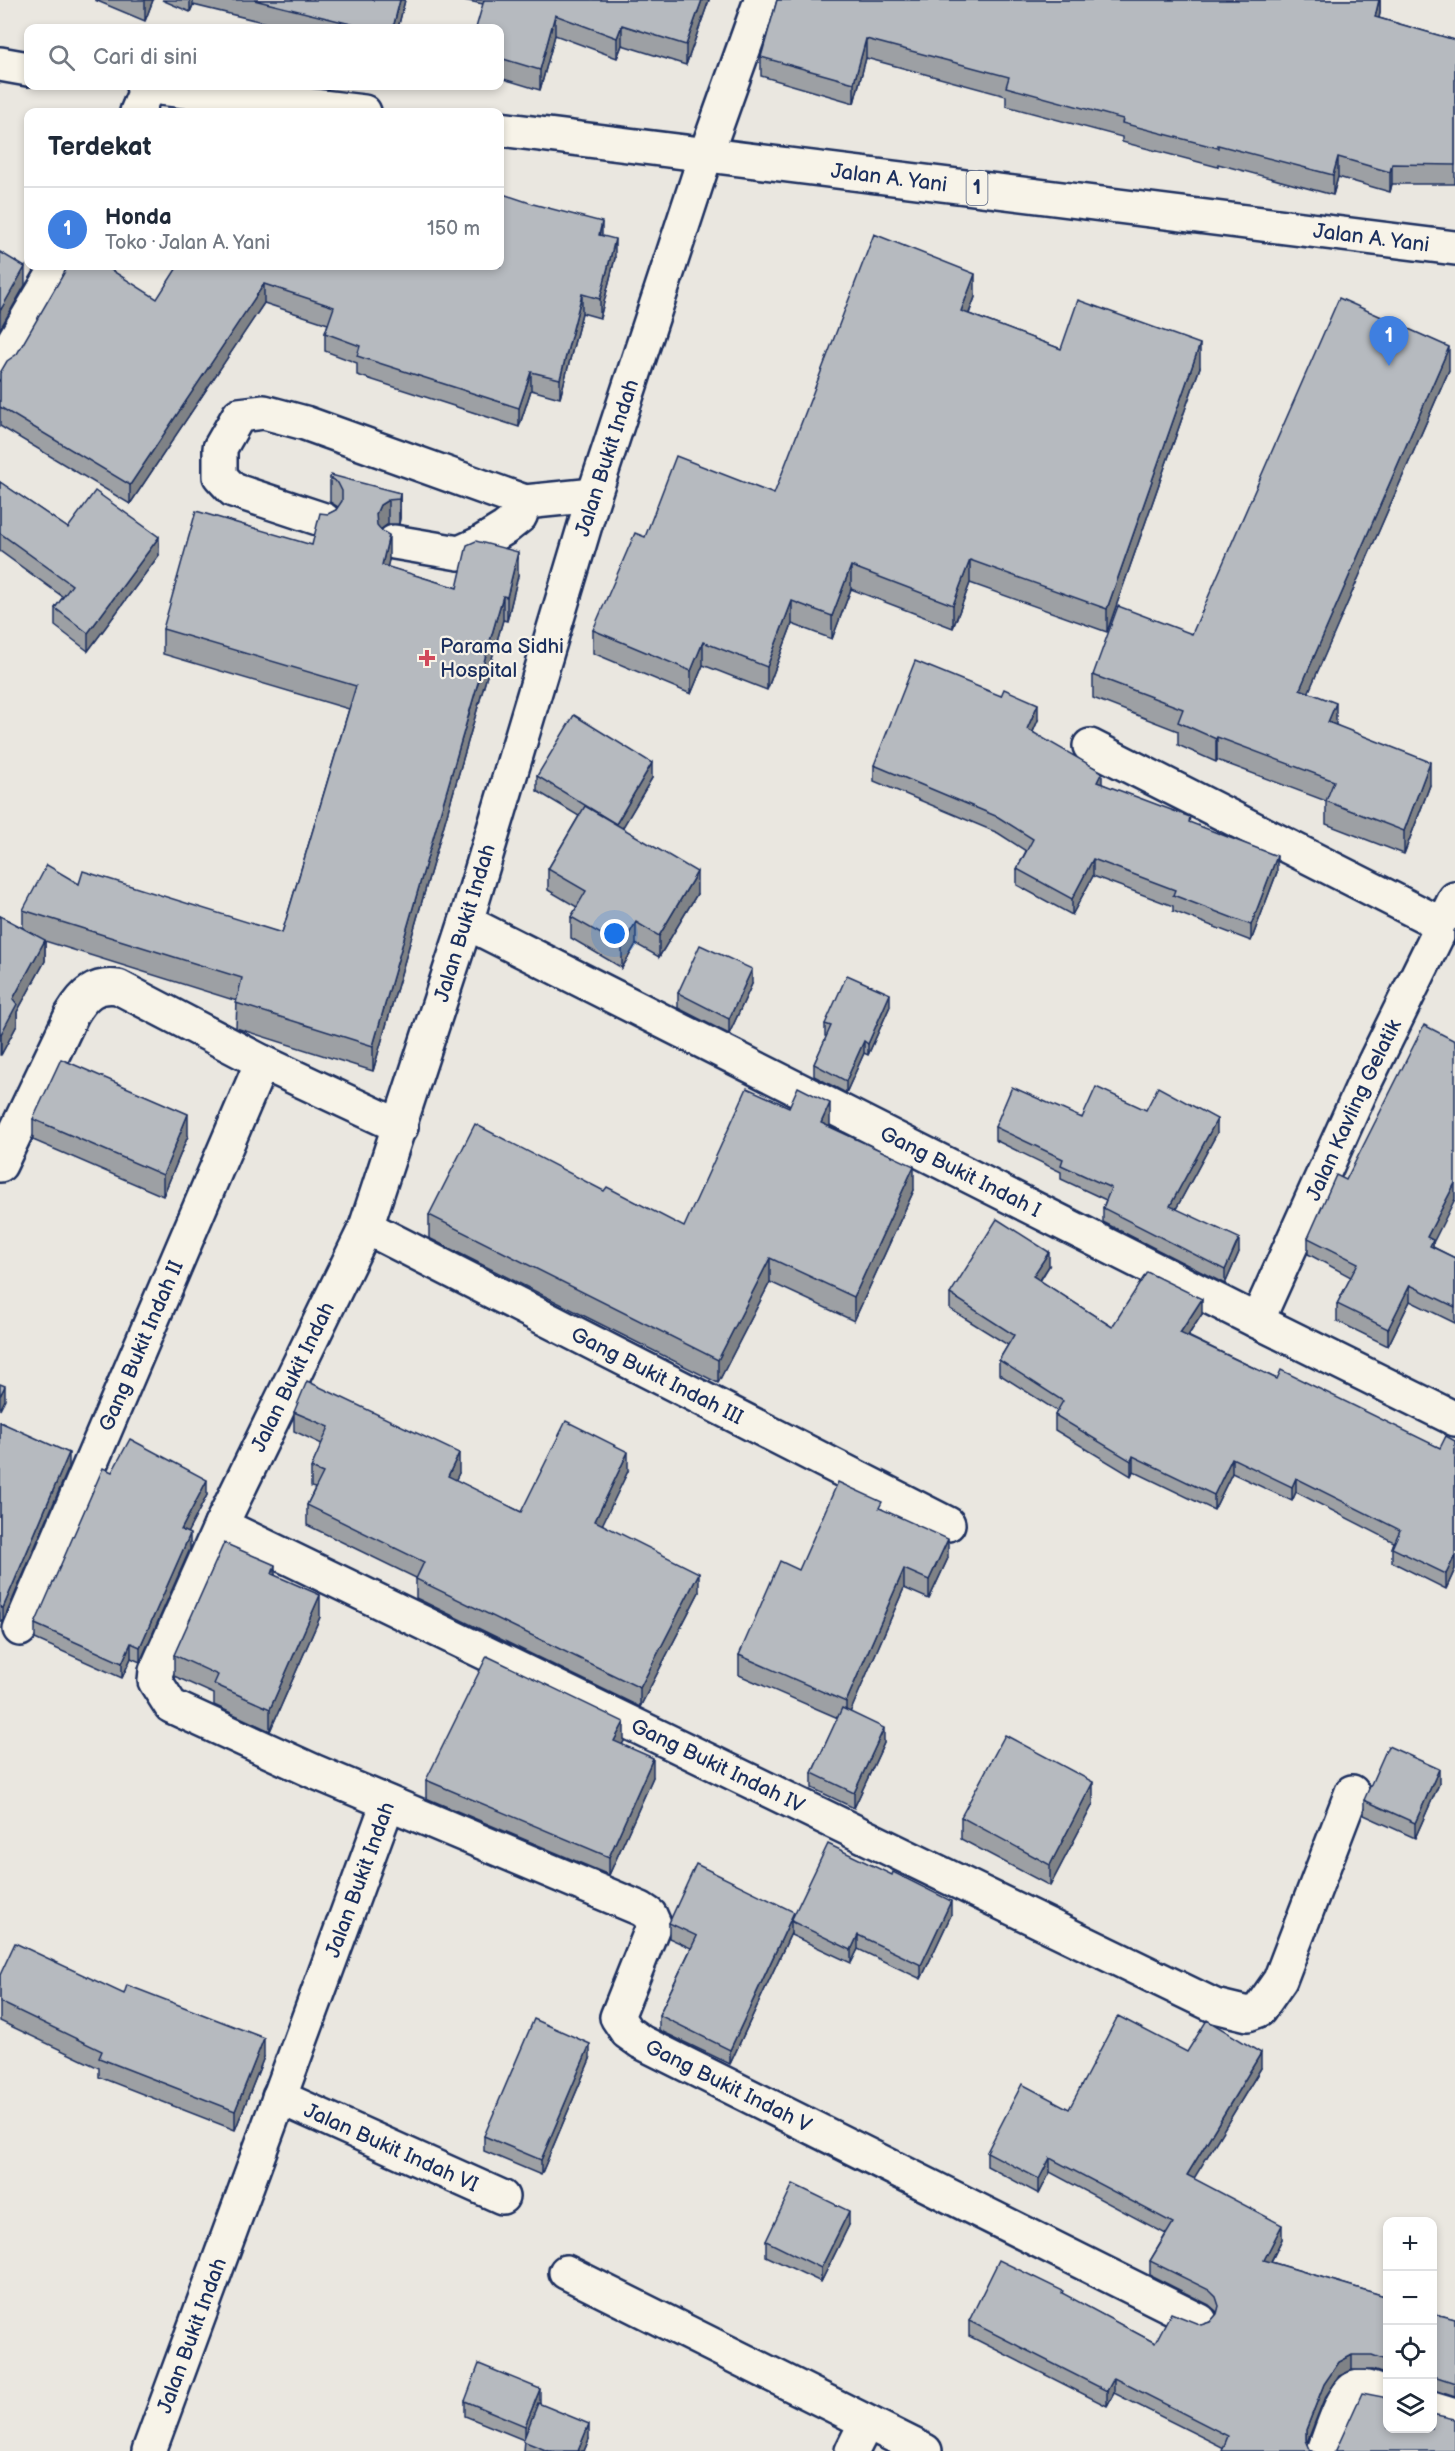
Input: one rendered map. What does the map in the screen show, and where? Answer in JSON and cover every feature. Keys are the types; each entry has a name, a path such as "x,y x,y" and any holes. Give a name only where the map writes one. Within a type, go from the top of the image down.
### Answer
{"main road":[{"name":"Jalan Bukit Indah","path":"149,2451 388,1803 171,1706 155,1681 156,1671 221,1525 366,1227 401,1127 466,922 594,495 706,154 761,0"},
{"path":"0,64 24,68"},
{"path":"139,108 146,90"},
{"path":"181,90 331,108"},
{"name":"Jalan A. Yani","path":"504,129 1455,248"},
{"path":"1,363 56,270"},
{"path":"324,520 233,490 220,476 220,448 239,416 264,412 305,423 525,502 594,495"},
{"path":"394,542 459,553 480,544 505,528 520,516 525,502"},
{"path":"1090,746 1449,912"},
{"name":"Jalan Kavling Gelatik","path":"1257,1322 1363,1086 1449,912"},
{"name":"Gang Bukit Indah I","path":"466,922 1257,1322 1455,1419"},
{"path":"0,1165 80,1000 90,990 106,985 118,987 262,1062 401,1127"},
{"name":"Gang Bukit Indah II","path":"20,1629 262,1062"},
{"name":"Gang Bukit Indah III","path":"366,1227 948,1524"},
{"name":"Gang Bukit Indah IV","path":"221,1525 1215,2006 1248,2014 1259,2010 1280,1980 1352,1792"},
{"name":"Gang Bukit Indah V","path":"388,1803 650,1915 654,1924 617,2017 627,2032 641,2042 1200,2321"},
{"name":"Jalan Bukit Indah VI","path":"279,2097 502,2197"},
{"path":"566,2272 859,2437 925,2451"},
{"path":"1324,2451 1346,2395 1354,2388 1365,2388 1383,2393"},
{"path":"1437,2411 1455,2416"}],"building":[{"path":"254,0 400,0 394,24 351,24"},
{"path":"484,0 702,0 686,45 622,25 617,38 555,15 540,70 504,59 504,24 477,24"},
{"path":"777,0 1379,0 1375,17 1455,40 1455,165 1392,164 1390,172 1338,157 1333,175 1122,123 1123,119 1006,87 1009,77 866,39 854,83 761,57"},
{"path":"504,194 602,222 599,235 615,239 600,299 582,294 560,379 531,372 519,408 357,356 360,346 325,333 334,307 264,284 130,485 0,407 0,373 7,361 17,354 66,270 111,270 157,299 175,270 504,270"},
{"path":"874,234 975,274 961,311 1061,349 1078,300 1200,344 1107,609 970,560 953,605 851,566 832,616 792,601 767,667 703,642 691,671 593,630 635,533 645,537 676,456 774,494"},
{"path":"0,252 24,266 24,269 0,311"},
{"path":"1339,298 1449,347 1300,689 1336,703 1328,722 1430,762 1404,831 1326,801 1334,781 1217,737 1216,739 1178,722 1183,709 1093,675 1118,606 1192,634"},
{"path":"331,475 400,493 399,499 388,500 380,505 376,514 377,525 389,535 382,565 457,588 467,545 476,541 518,552 507,597 503,596 373,1046 236,1003 242,978 23,910 47,865 79,884 83,871 282,933 356,686 163,629 196,511 312,545 320,513 328,514 336,510 342,501 342,491 338,483 330,478"},
{"path":"0,482 68,528 95,491 159,537 88,633 55,608 72,585 0,533"},
{"path":"915,661 1001,696 1004,689 1038,704 1027,729 1102,772 1097,782 1190,817 1189,822 1277,856 1251,925 1173,895 1175,890 1093,859 1072,899 1017,869 1033,839 998,817 874,765"},
{"path":"574,715 652,763 616,824 537,776"},
{"path":"585,806 697,872 659,936 636,922 622,946 571,917 586,891 548,869"},
{"path":"0,916 45,940 13,999 17,1004 1,1034 0,1034"},
{"path":"700,945 752,969 729,1019 678,993"},
{"path":"847,975 890,994 868,1044 864,1041 846,1081 814,1064 831,1026 825,1024"},
{"path":"1424,1025 1455,1041 1455,1183 1427,1237 1433,1240 1430,1246 1455,1258 1455,1307 1410,1285 1388,1329 1337,1304 1358,1263 1308,1238 1336,1175 1346,1180"},
{"path":"61,1059 188,1114 163,1175 33,1119"},
{"path":"798,1087 830,1103 821,1123 914,1166 854,1297 770,1258 718,1360 429,1215 475,1124 604,1191 607,1187 684,1227 747,1088 789,1107"},
{"path":"1012,1087 1082,1118 1096,1087 1146,1110 1158,1087 1217,1119 1170,1206 1239,1238 1225,1270 1103,1208 1111,1188 1061,1165 1063,1159 995,1127"},
{"path":"997,1219 1049,1252 1033,1276 1112,1327 1147,1272 1202,1299 1180,1333 1277,1379 1281,1370 1440,1448 1446,1436 1455,1441 1455,1555 1446,1574 1392,1548 1400,1530 1296,1478 1292,1487 1232,1458 1214,1495 1133,1456 1131,1461 1055,1415 1063,1401 999,1360 1014,1335 950,1294"},
{"path":"307,1381 459,1453 448,1476 521,1512 566,1421 628,1452 595,1521 699,1573 640,1688 416,1579 424,1562 307,1505 323,1473 311,1468 329,1427 294,1412"},
{"path":"0,1384 5,1386 0,1396"},
{"path":"0,1422 69,1453 3,1608 0,1607"},
{"path":"130,1439 207,1480 181,1530 190,1534 140,1647 131,1643 122,1663 35,1624 103,1468 112,1472"},
{"path":"838,1482 882,1502 879,1508 948,1539 929,1580 904,1569 846,1702 739,1655 780,1561 799,1570"},
{"path":"224,1543 275,1565 272,1574 320,1595 270,1709 214,1684 218,1675 174,1655"},
{"path":"487,1656 624,1722 614,1741 653,1758 609,1857 426,1780"},
{"path":"842,1708 884,1728 854,1793 812,1773"},
{"path":"1005,1735 1093,1782 1050,1865 961,1817"},
{"path":"1388,1746 1439,1769 1415,1823 1364,1800"},
{"path":"828,1844 892,1875 893,1872 951,1901 921,1965 858,1935 851,1950 791,1921"},
{"path":"696,1864 794,1912 730,2050 659,2015 697,1936 669,1923"},
{"path":"15,1943 124,1994 127,1985 264,2038 235,2111 99,2058 102,2051 0,2002 0,1975"},
{"path":"1118,2016 1187,2052 1207,2020 1261,2053 1187,2175 1282,2225 1264,2260 1383,2296 1383,2359 1372,2355 1352,2355 1339,2362 1324,2384 1306,2430 1306,2440 1313,2451 1222,2451 1228,2436 1114,2378 1107,2391 969,2321 999,2260 1063,2291 1062,2293 1155,2343 1171,2313 1201,2325 1210,2322 1217,2314 1219,2306 1216,2297 1209,2290 1150,2261 1173,2223 1050,2158 1039,2179 987,2152 1022,2084 1069,2109"},
{"path":"534,2019 590,2044 541,2160 484,2136"},
{"path":"793,2184 849,2211 821,2268 766,2241"},
{"path":"1437,2314 1455,2319 1455,2383 1437,2377"},
{"path":"479,2364 540,2389 525,2426 465,2401"},
{"path":"1362,2393 1383,2397 1383,2433 1437,2433 1437,2415 1455,2419 1455,2451 1336,2450"},
{"path":"538,2403 589,2424 578,2451 548,2451 523,2441"}],"place":[{"name":"Honda","path":"1389,366"},
{"name":"Parama Sidhi Hospital","path":"427,658"}]}
